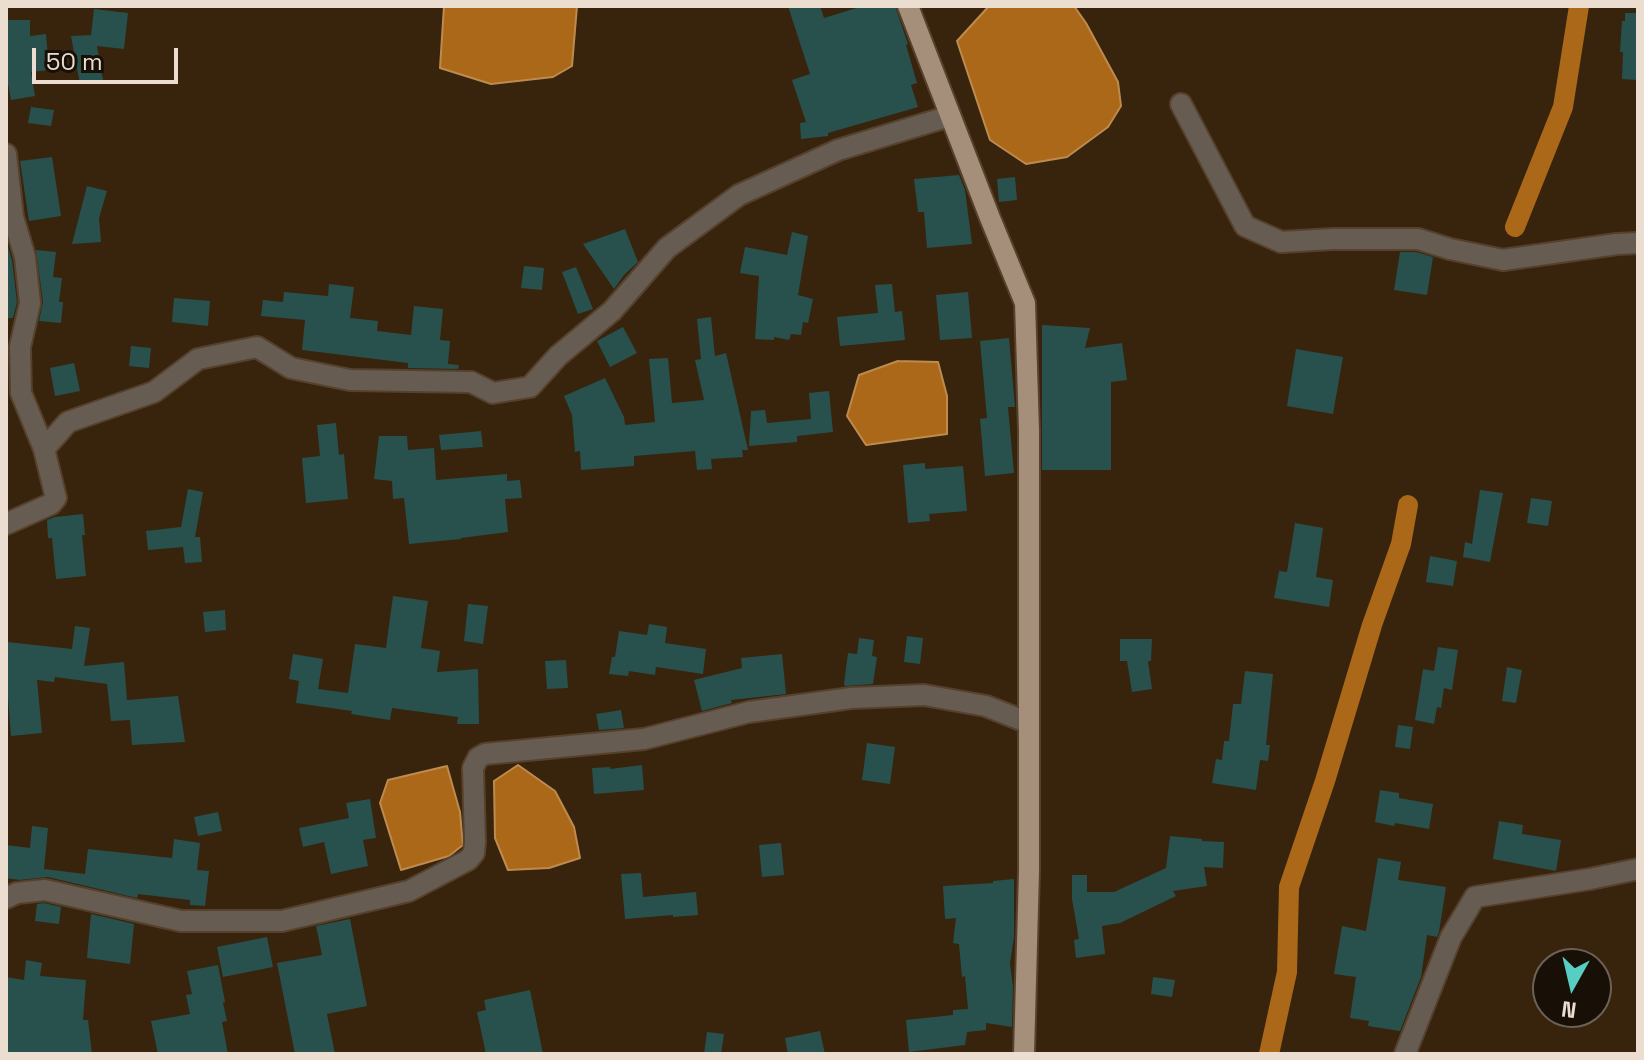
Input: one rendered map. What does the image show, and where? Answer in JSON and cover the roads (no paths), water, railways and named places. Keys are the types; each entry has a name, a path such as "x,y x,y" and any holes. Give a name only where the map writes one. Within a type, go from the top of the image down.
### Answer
{"main road":[{"path":"908,6 1025,303 1029,431 1029,871 1024,1054"}],"street":[{"path":"1181,104 1245,226 1281,242 1418,239 1503,260 1638,243"},
{"path":"44,449 68,422 154,392 198,359 257,347 291,368 350,380 471,382 493,393 530,387 558,356 612,311 667,248 739,195 838,150 950,116"},
{"path":"6,154 13,217 25,257 30,303 20,347 21,393 44,449 56,498 51,504 6,524"},
{"path":"6,898 17,893 45,890 181,921 282,921 409,891 468,860 474,853 475,842 473,768 478,758 485,754 644,739 749,712 851,698 924,695 986,706 1029,723"},
{"path":"1405,1054 1451,937 1475,897 1638,869"}],"waterway":[{"path":"1515,227 1563,107 1579,6"},
{"path":"1269,1054 1287,972 1289,887 1372,625 1401,544 1408,505"}]}
